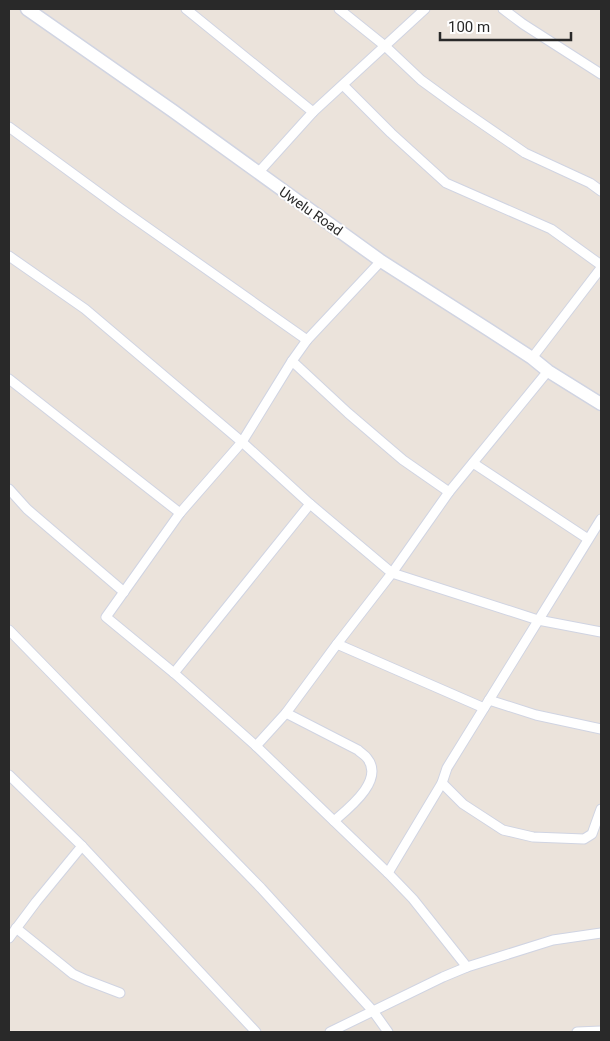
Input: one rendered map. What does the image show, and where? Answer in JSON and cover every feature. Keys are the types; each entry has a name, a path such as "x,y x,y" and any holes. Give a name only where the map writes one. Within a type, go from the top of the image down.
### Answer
{"street":[{"name":"Uwelu Road","path":"27,9 173,111 381,262 601,404"},
{"path":"186,9 314,112"},
{"path":"339,9 385,46 421,80 525,153 590,183 601,191"},
{"path":"258,173 314,112 425,9"},
{"path":"503,9 601,74"},
{"path":"343,85 391,133 446,183 551,229 601,266 532,358"},
{"path":"9,126 129,214 308,340"},
{"path":"9,256 85,308 392,573 538,620 601,632"},
{"path":"381,262 308,340 292,361 242,442 180,512 106,617 174,673 256,746 388,873 412,899 467,967"},
{"path":"292,361 348,413 403,460 449,492"},
{"path":"256,746 286,713 392,573 449,492 548,371"},
{"path":"9,379 180,512"},
{"path":"473,462 588,539"},
{"path":"9,490 27,509 124,592"},
{"path":"174,673 310,504"},
{"path":"388,873 442,783 447,768 601,519"},
{"path":"9,630 261,888 373,1011 388,1032"},
{"path":"337,644 484,708"},
{"path":"489,700 536,715 601,729"},
{"path":"286,713 358,750 369,759 372,771 370,784 351,806 334,821"},
{"path":"9,775 82,846 256,1032"},
{"path":"442,783 463,804 504,830 533,837 584,839 592,834 601,809"},
{"path":"9,938 82,846"},
{"path":"16,928 73,974 120,993"},
{"path":"330,1032 442,976 553,940 601,933"},
{"path":"577,1032 601,1031"}]}
